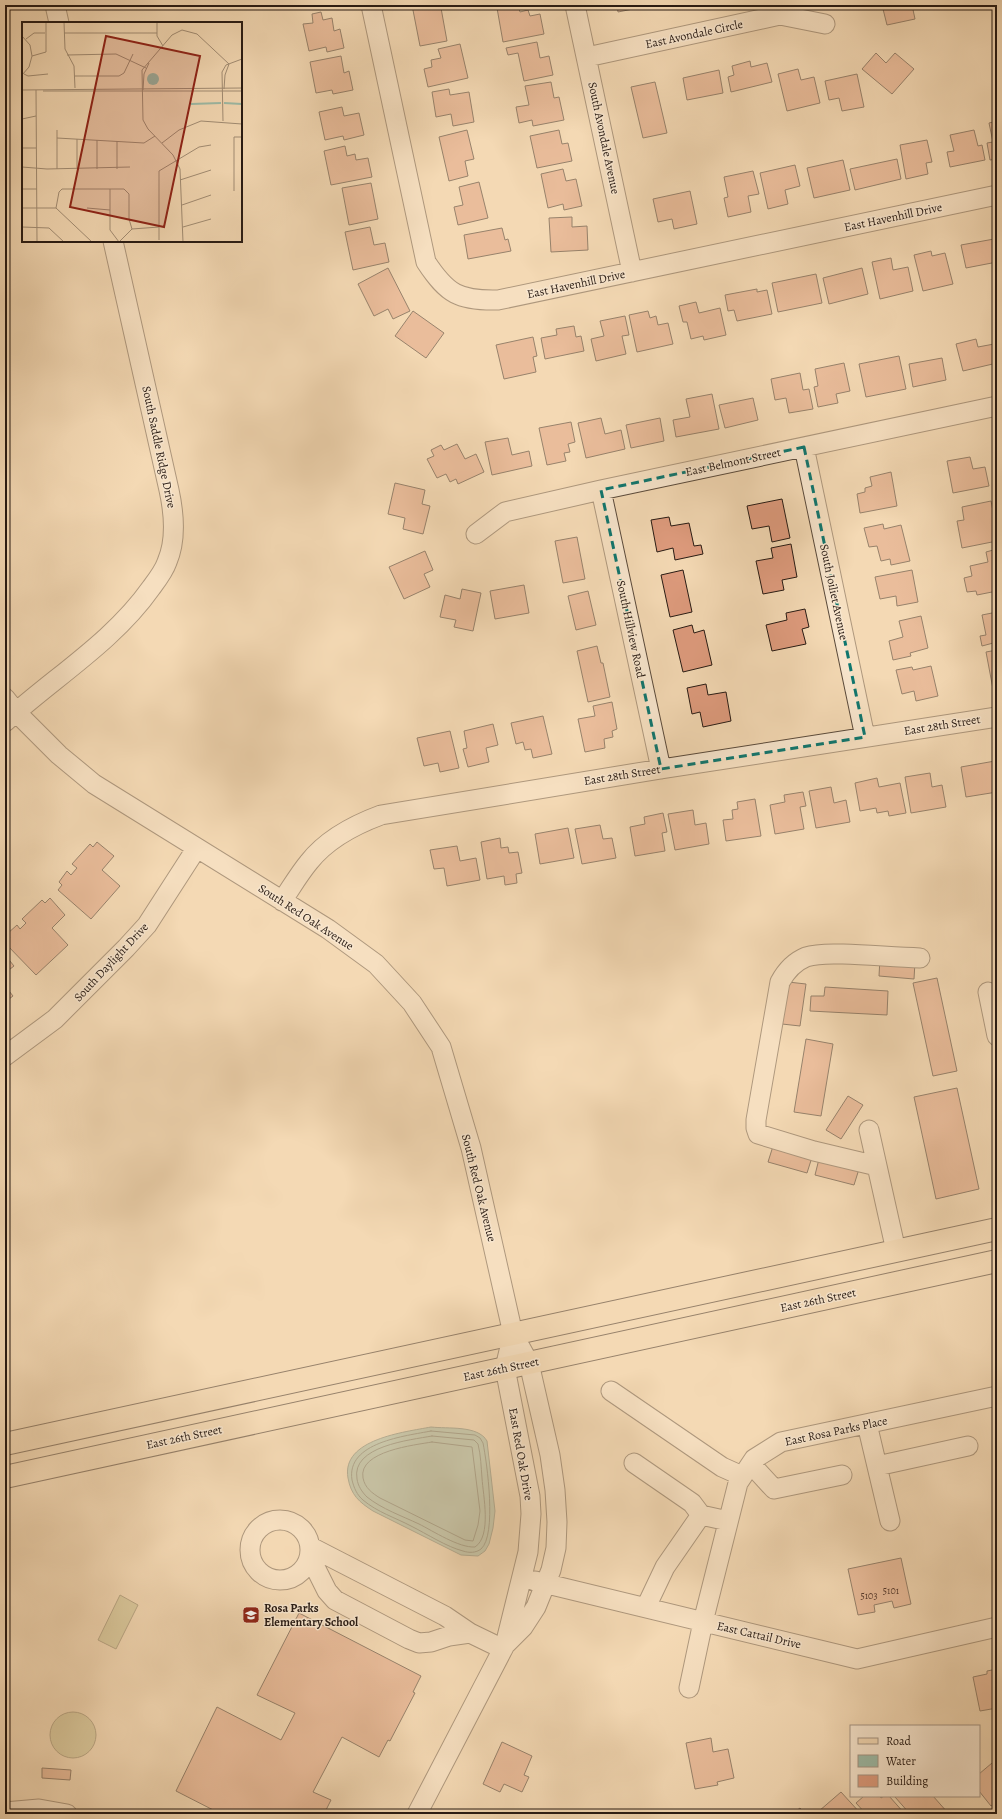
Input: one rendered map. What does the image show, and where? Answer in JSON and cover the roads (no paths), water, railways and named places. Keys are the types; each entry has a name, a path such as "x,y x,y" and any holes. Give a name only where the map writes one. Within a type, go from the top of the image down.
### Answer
{"main road":[{"path":"5,1444 997,1229"},
{"name":"East 26th Street","path":"5,1477 997,1261"}],"street":[{"path":"55,5 59,22"},
{"name":"East Havenhill Drive","path":"371,5 420,240 426,262 437,278 449,289 462,297 483,300 498,300 997,195"},
{"name":"South Avondale Avenue","path":"575,5 632,272"},
{"name":"East Avondale Circle","path":"587,56 780,16 825,24"},
{"name":"South Saddle Ridge Drive","path":"9,710 96,646 131,614 157,580 167,562 171,548 173,511 113,242"},
{"name":"East Belmont Street","path":"476,534 505,512 601,490 997,406"},
{"name":"South Joiliet Avenue","path":"804,447 865,737"},
{"name":"South Hillview Road","path":"601,490 661,769"},
{"name":"South Red Oak Avenue","path":"9,710 94,784 196,849 328,929 376,964 412,1003 441,1047 470,1148 514,1334 529,1363"},
{"name":"East 28th Street","path":"282,901 309,862 324,846 355,825 381,815 661,769 997,717"},
{"name":"South Daylight Drive","path":"5,1056 55,1019 126,948 147,925 196,849"},
{"path":"877,1166 814,1151 758,1134 756,1120 780,982 784,974 794,964 806,957 816,955 866,955 920,958"},
{"path":"988,992 997,1036"},
{"path":"869,1130 896,1251"},
{"name":"East Red Oak Drive","path":"417,1814 504,1647 522,1578 530,1531 530,1496 504,1368 514,1334"},
{"name":"East Red Oak Drive","path":"504,1647 523,1627 536,1607 546,1584 556,1548 557,1522 555,1490 550,1455 529,1363"},
{"path":"611,1391 722,1467 746,1470 774,1489 842,1475"},
{"name":"East Rosa Parks Place","path":"689,1688 703,1622 738,1483 754,1459 781,1442 997,1396"},
{"path":"867,1424 890,1521"},
{"path":"877,1466 968,1446"},
{"path":"634,1463 692,1503 701,1516 728,1521"},
{"path":"646,1607 664,1567 701,1516"},
{"path":"470,1633 449,1636 431,1642 419,1643 410,1639 335,1600 327,1591 310,1552 445,1616 470,1633 504,1647"},
{"name":"East Cattail Drive","path":"522,1578 857,1659 997,1627"},
{"path":"5,1812 39,1809 67,1814"}],"water":[{"path":"431,1427 470,1430 477,1432 487,1441 495,1511 489,1544 485,1551 478,1556 461,1555 373,1511 356,1498 349,1484 348,1465 354,1454 364,1446 391,1435"}],"place":[{"name":"Rosa Parks Elementary School","path":"251,1615"}]}
